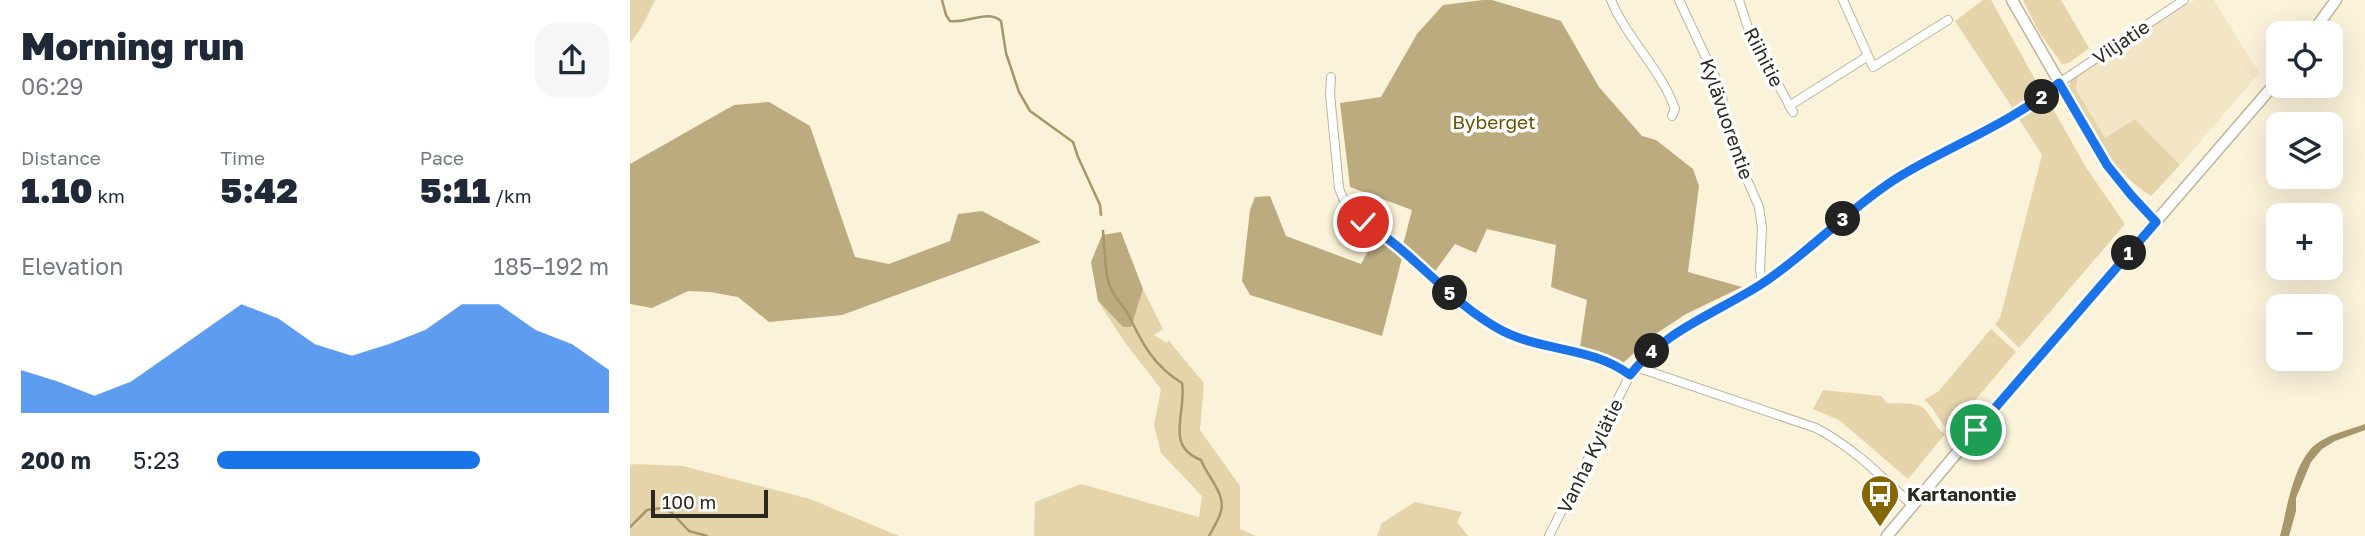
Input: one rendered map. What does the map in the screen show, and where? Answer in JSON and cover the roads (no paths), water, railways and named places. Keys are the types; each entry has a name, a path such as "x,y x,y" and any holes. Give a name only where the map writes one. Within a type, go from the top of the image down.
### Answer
{"street":[{"path":"1622,0 1612,2 1620,21 1666,88 1675,109 1672,116"},
{"name":"Kylävuorentie","path":"1679,0 1715,75 1738,161 1759,208 1762,228 1762,284"},
{"name":"Riihitie","path":"1739,0 1749,31 1791,109 1868,56"},
{"path":"1843,0 1873,67 1948,20"},
{"path":"2012,0 2107,165 2156,222"},
{"name":"Viljatie","path":"1636,367 1676,332 1789,266 1865,200 1924,162 2028,107 2059,83 2184,0"},
{"path":"2321,21 2336,0"},
{"path":"1331,77 1330,94 1339,188 1343,200 1353,214 1380,231 1463,305 1496,327 1532,342 1602,359 1630,375 1636,367 1816,428 1830,435 1869,465 1912,505"},
{"path":"1887,536 2266,94"},
{"name":"Vanha Kylätie","path":"1549,536 1630,375"}],"waterway":[{"path":"942,0 950,21 990,16 1001,21 1006,53 1019,92 1030,111 1073,142 1100,205 1101,215"},
{"path":"1103,231 1106,271 1111,289 1150,354 1182,383 1180,437 1183,446 1201,460 1221,498 1220,514 1209,536"},
{"path":"630,527 647,510 662,508 671,512 689,531 707,536"}],"place":[{"name":"Kartanontie","path":"1880,528"}],"park label":[{"name":"Byberget","path":"1494,122"}]}
